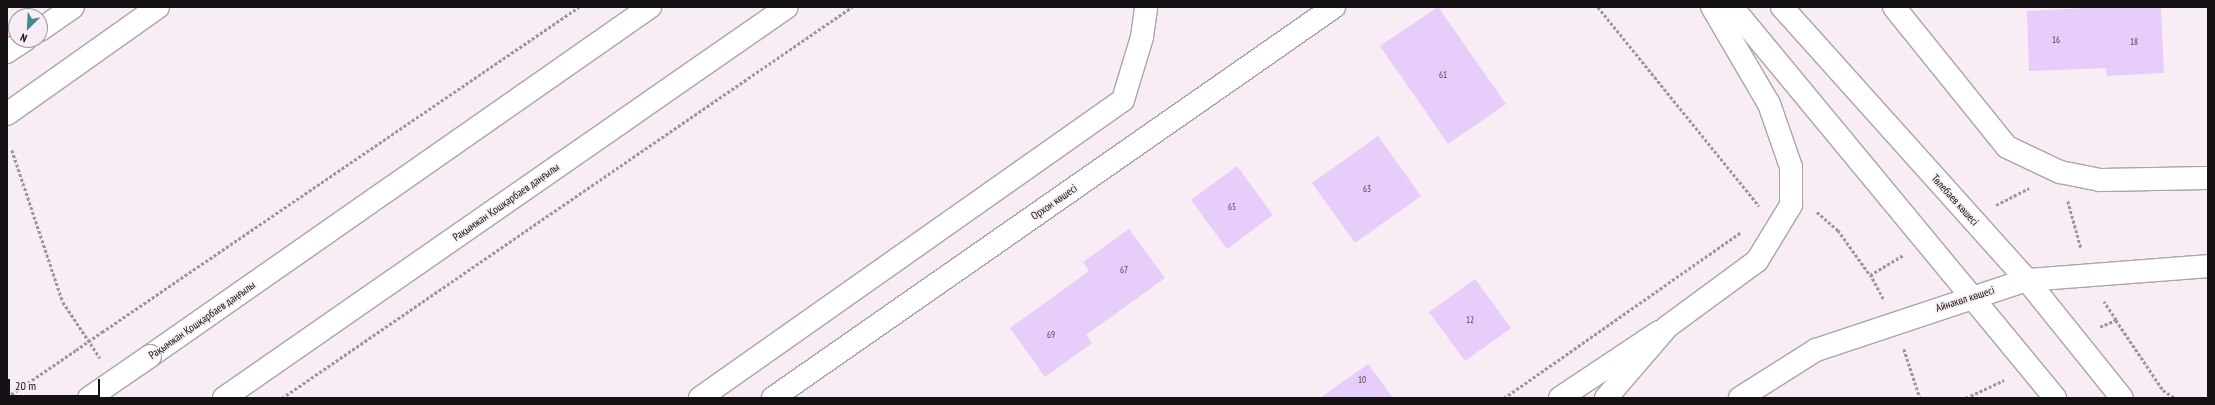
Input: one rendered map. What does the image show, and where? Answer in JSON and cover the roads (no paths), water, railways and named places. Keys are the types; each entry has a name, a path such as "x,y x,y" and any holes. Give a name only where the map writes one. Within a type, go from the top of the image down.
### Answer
{"main road":[{"path":"48,24 73,7"},
{"path":"7,114 158,7"},
{"name":"Рақымжан Қошқарбаев даңғылы","path":"89,398 650,7"},
{"name":"Рақымжан Қошқарбаев даңғылы","path":"224,398 787,7"},
{"path":"700,398 1123,100 1142,37 1146,7"},
{"name":"Орхон көшесі","path":"773,398 1334,7"},
{"path":"1560,398 1666,327 1757,261 1791,205 1791,167 1769,104 1712,7"},
{"path":"1732,7 2055,398"},
{"name":"Төлебаев көшесі","path":"1782,7 2027,280 2122,398"},
{"path":"1894,7 2007,147 2060,172 2100,180 2208,178"},
{"name":"Айнакөл көшесі","path":"1740,398 1816,350 1971,296 2027,280 2208,266"},
{"path":"1606,398 1666,327"},
{"path":"2030,369 2038,398"}]}
